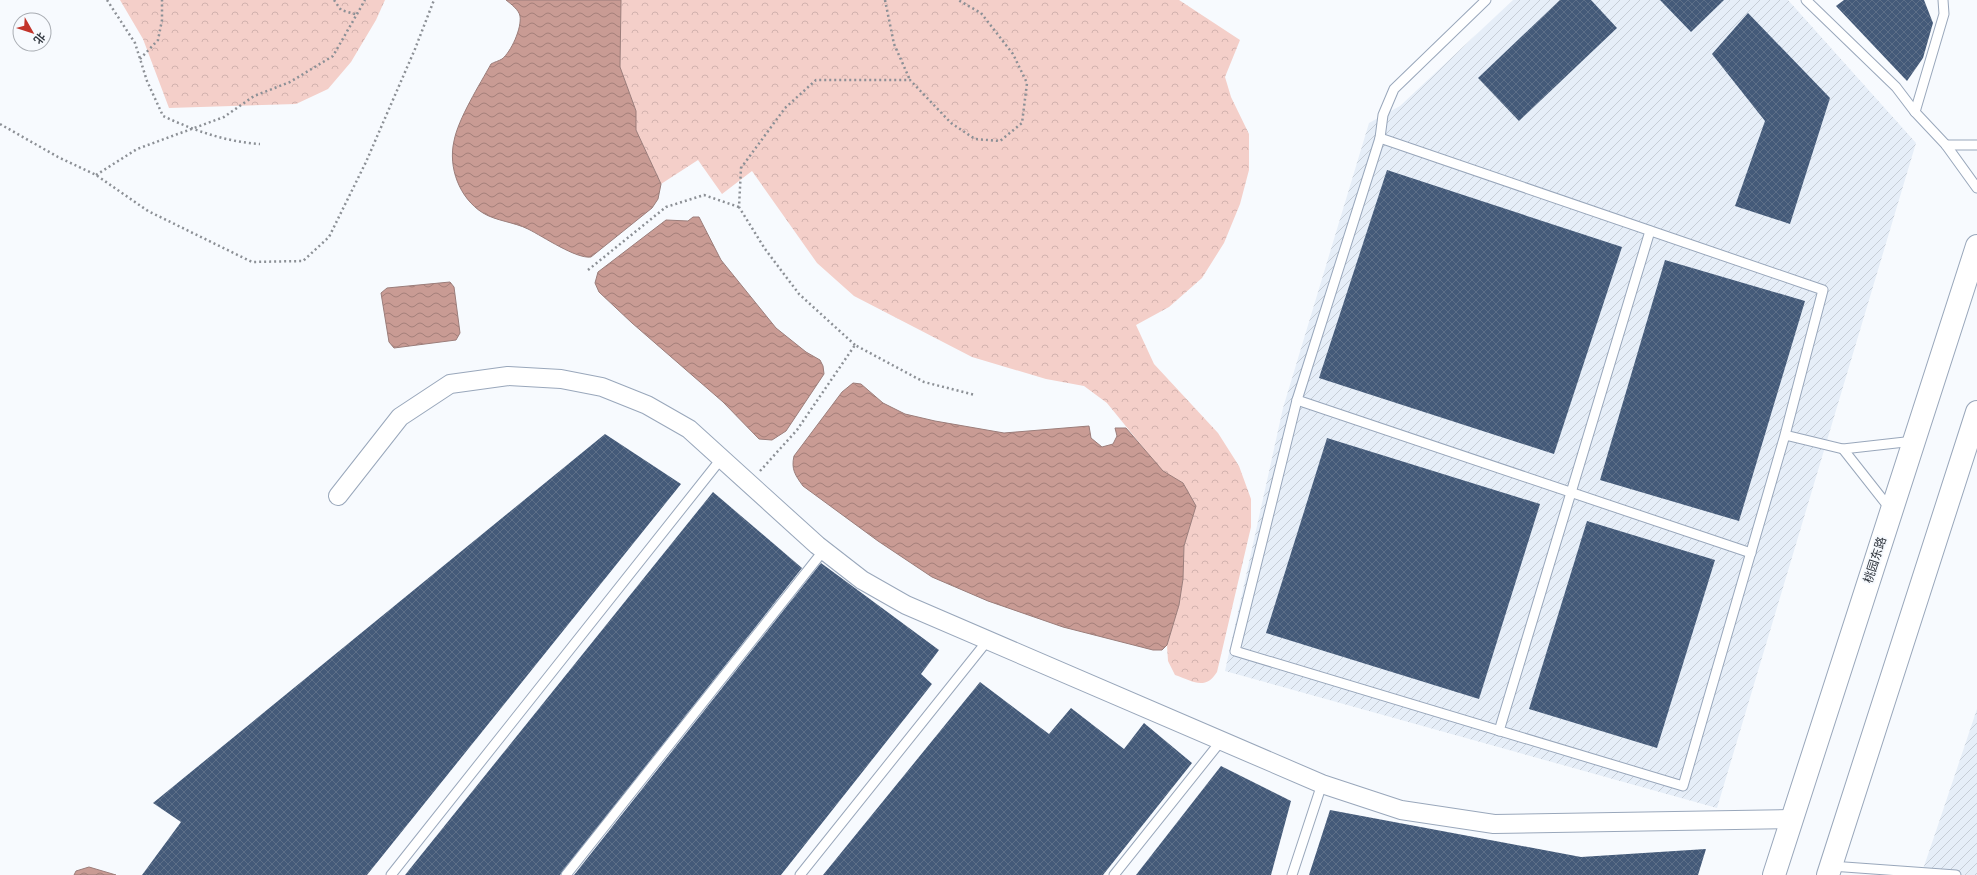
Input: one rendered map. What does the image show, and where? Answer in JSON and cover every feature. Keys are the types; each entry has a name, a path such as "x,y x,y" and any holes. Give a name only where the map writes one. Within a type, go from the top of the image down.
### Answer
{"main road":[{"name":"桃园东路","path":"1774,875 1977,246"},
{"path":"1830,871 1977,412"}],"street":[{"path":"338,496 400,417 450,384 508,376 561,379 602,387 647,405 688,429 824,550 862,580 906,605 1322,784 1401,810 1494,824 1791,819"}],"lane":[{"path":"1380,138 1823,290 1785,436 1682,786 1235,651 1297,400 1380,138 1383,115 1394,89 1486,0"},
{"path":"1806,0 1896,87 1915,112 1946,145 1977,188"},
{"path":"1915,112 1944,14 1943,0"},
{"path":"1946,145 1977,145"},
{"path":"1499,731 1650,231"},
{"path":"1297,400 1750,553"},
{"path":"1785,436 1843,449 1914,441"},
{"path":"1843,449 1891,510"},
{"path":"391,875 721,459"},
{"path":"566,875 824,550"},
{"path":"800,875 988,640"},
{"path":"1114,875 1221,741"},
{"path":"1292,875 1322,784"},
{"path":"1830,871 1956,875"}],"path":[{"path":"107,0 135,43 147,81 163,116 190,129 243,143 260,144"},
{"path":"140,59 158,40 162,20 162,0"},
{"path":"334,0 341,10 358,15"},
{"path":"96,175 137,149 224,117 254,96 290,82 333,56 358,15 365,0"},
{"path":"0,124 58,157 96,175 148,212 252,262 303,261 329,237 366,162 416,49 434,0"},
{"path":"885,0 894,44 910,80 951,123 975,139 1000,141 1022,123 1027,83 1013,54 981,13 958,0"},
{"path":"910,80 816,80 785,108 741,168 739,207 765,249 799,294 855,345 924,382 975,395"},
{"path":"588,270 666,207 704,195 739,207"},
{"path":"749,484 797,430 855,345"}],"shaded area":[{"path":"1513,0 1788,0 1916,143 1717,808 1225,671 1283,408 1369,123 1400,106"},
{"path":"1977,709 1977,875 1921,875 1935,834"}],"green space":[{"path":"120,0 385,0 376,20 351,62 328,89 296,104 169,108 143,39"},
{"path":"621,0 1179,0 1240,40 1225,77 1231,97 1249,134 1249,170 1240,204 1224,243 1202,278 1169,307 1136,325 1154,364 1218,433 1239,466 1251,499 1251,527 1217,672 1212,678 1203,683 1187,680 1175,675 1168,661 1167,645 1179,605 1183,579 1184,546 1196,506 1183,483 1163,472 1107,403 1084,386 1046,379 972,357 854,296 817,263 752,171 722,194 698,160 661,184 636,130 636,111 620,67"}],"water":[{"path":"506,0 621,0 620,67 636,111 636,130 661,184 658,199 652,208 591,257 577,255 528,229 488,216 475,207 468,199 457,181 454,171 453,151 456,132 460,122 491,64 501,60 505,56 518,33 520,16 514,7"},
{"path":"693,217 699,217 721,260 776,328 806,352 820,360 823,366 824,374 786,431 772,440 759,439 723,402 632,323 599,292 595,283 598,272 666,220 688,221"},
{"path":"450,282 454,287 460,333 456,340 394,348 389,342 381,293 387,288"},
{"path":"853,383 861,384 883,403 905,414 935,421 1004,433 1089,426 1091,438 1102,447 1113,444 1117,436 1115,428 1126,428 1163,471 1183,483 1196,506 1184,546 1183,579 1179,605 1167,645 1162,650 1153,650 1063,627 988,601 932,577 878,541 803,486 794,472 794,456 842,392"},
{"path":"89,867 116,875 74,875 76,871"}],"building":[{"path":"1560,0 1591,0 1617,28 1519,121 1478,78"},
{"path":"1660,0 1724,0 1691,32"},
{"path":"1844,0 1924,0 1933,23 1923,58 1907,81 1836,6"},
{"path":"1748,13 1830,98 1790,224 1735,206 1765,121 1712,54"},
{"path":"1387,170 1622,247 1554,454 1319,378"},
{"path":"1665,260 1805,301 1739,521 1600,480"},
{"path":"605,434 681,484 367,875 142,875 181,822 153,803"},
{"path":"1327,438 1540,504 1479,699 1266,633"},
{"path":"713,492 802,568 560,875 405,875"},
{"path":"1587,521 1715,560 1657,748 1529,709"},
{"path":"821,563 939,650 921,674 932,684 781,875 574,875"},
{"path":"980,682 1049,734 1071,708 1124,749 1144,723 1192,763 1103,875 823,875"},
{"path":"1221,766 1291,801 1271,875 1136,875"},
{"path":"1330,810 1581,857 1706,849 1698,875 1309,875"}]}
